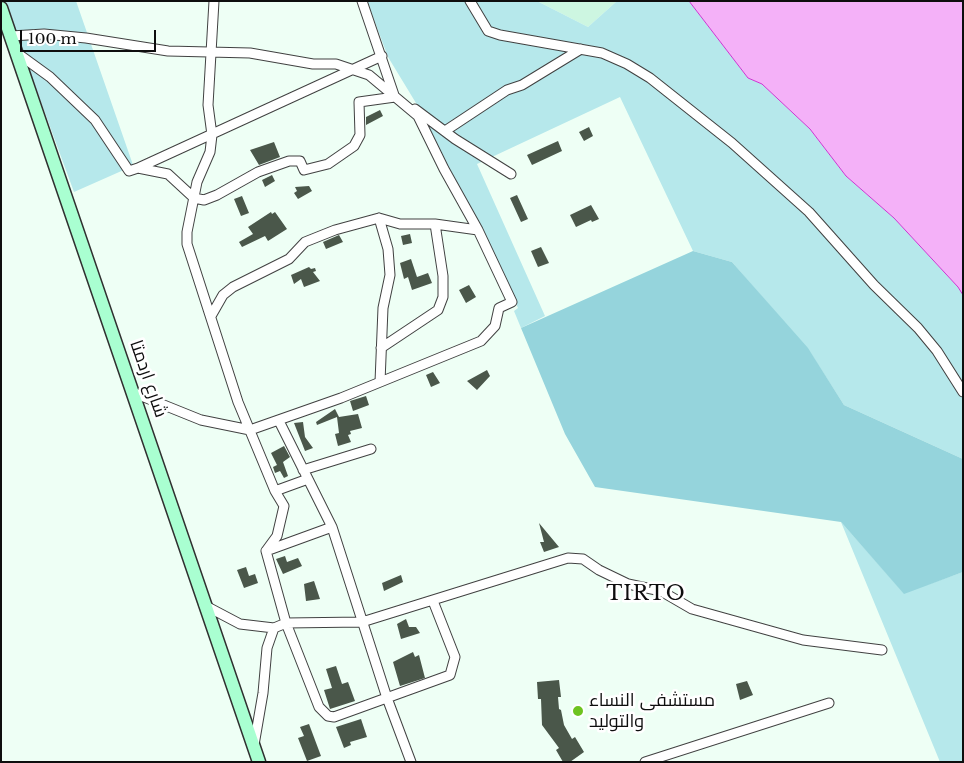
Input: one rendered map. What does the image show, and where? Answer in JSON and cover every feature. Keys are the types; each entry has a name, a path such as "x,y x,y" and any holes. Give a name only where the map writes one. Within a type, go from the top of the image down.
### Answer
{"main road":[{"name":"شارع اردمتا","path":"2,12 259,762"}],"street":[{"path":"214,1 208,105 212,135 210,152 197,182 187,232 187,244 226,367 275,491 284,506 278,536 266,551"},
{"path":"362,1 395,97"},
{"path":"470,1 488,31 500,35 602,53 619,60 650,78 732,143 809,212 874,285 918,328 937,350 963,392"},
{"path":"11,36 52,35 168,51 250,53 312,64 336,64 369,75 418,116 444,169 478,230 512,302 499,308 495,326 489,335 481,341 380,382 250,430 201,420 134,393"},
{"path":"445,131 507,90 522,84 581,49"},
{"path":"17,53 50,77 95,120 129,171 212,135 382,56"},
{"path":"138,168 168,174 194,198 209,199 258,172 289,161 300,161 304,170 328,164 354,146 360,135 359,102 395,97 512,174"},
{"path":"211,316 223,295 248,278 289,259 306,242 379,218 400,224 435,224 478,230"},
{"path":"379,218 388,249 390,275 383,308 380,382"},
{"path":"381,348 438,310 443,297 443,276 435,224"},
{"path":"279,420 332,526 387,698 411,762"},
{"path":"303,470 371,449"},
{"path":"275,491 308,479"},
{"path":"266,551 332,526"},
{"path":"266,551 286,623 319,707 328,716 334,717 450,675 455,657 434,601"},
{"path":"204,605 240,624 274,628 286,623 362,622 568,558 583,559 599,570 628,584 661,592 692,609 803,640 882,650"},
{"path":"254,746 263,693 267,648 274,628"},
{"path":"645,762 829,703"}],"green space":[{"path":"537,1 617,1 588,27"}],"shaded area":[{"path":"4,1 76,1 133,165 130,167 97,119 23,55"},
{"path":"367,1 537,1 588,27 617,1 689,1 748,78 762,84 810,129 846,176 894,218 958,287 963,295 963,459 844,405 810,352 732,262 693,251 620,97 477,164 545,316 521,328 514,311 518,308 480,228 445,166 419,108 388,57"},
{"path":"689,1 963,1 963,295 958,287 894,218 846,176 810,129 762,84 748,78"},
{"path":"27,64 49,79 94,122 126,169 74,192"},
{"path":"693,251 732,262 808,348 844,405 963,459 963,572 904,594 841,522 595,487 565,434 521,328"},
{"path":"841,522 904,593 963,572 963,762 940,762"}],"building":[{"path":"380,110 383,116 366,125 366,117"},
{"path":"589,127 593,136 584,141 579,132"},
{"path":"558,141 562,151 532,165 527,155"},
{"path":"274,142 280,157 259,165 250,150"},
{"path":"272,175 275,181 265,187 262,180"},
{"path":"309,186 312,191 298,199 294,193 297,191 295,187"},
{"path":"517,195 528,219 521,222 510,198"},
{"path":"242,196 249,213 241,216 234,199"},
{"path":"591,205 599,219 592,222 591,220 576,227 570,215"},
{"path":"271,212 272,214 275,212 287,229 268,241 265,236 242,247 239,242 253,234 248,227"},
{"path":"410,234 412,243 403,245 401,236"},
{"path":"339,235 343,242 326,249 323,242"},
{"path":"541,247 549,263 538,267 531,251"},
{"path":"411,259 417,277 428,273 432,283 412,290 408,277 404,279 400,263"},
{"path":"309,267 311,269 315,268 316,271 313,272 320,281 304,287 301,279 294,284 291,275"},
{"path":"469,285 476,297 466,303 459,290"},
{"path":"487,370 490,376 477,390 467,381"},
{"path":"433,372 440,383 431,387 426,375"},
{"path":"366,396 369,405 353,411 350,401"},
{"path":"335,409 339,417 358,414 362,428 350,431 351,434 348,435 351,442 338,446 335,434 339,433 337,417 317,425 316,422"},
{"path":"303,422 305,437 313,448 305,451 294,423"},
{"path":"284,446 290,457 283,462 288,476 284,478 280,471 275,473 273,467 277,465 271,453"},
{"path":"539,523 559,547 544,552 540,542 544,542"},
{"path":"285,556 287,562 298,558 302,566 283,574 276,559"},
{"path":"246,567 249,576 255,574 258,583 244,588 237,570"},
{"path":"401,575 403,582 384,591 382,583"},
{"path":"314,581 320,599 306,601 304,584"},
{"path":"406,619 409,627 416,627 420,633 401,639 397,624"},
{"path":"413,652 415,657 419,655 425,678 400,686 393,662"},
{"path":"336,666 342,684 348,682 355,701 330,709 324,690 332,688 326,669"},
{"path":"559,680 561,697 558,697 559,709 561,710 564,725 572,739 575,737 584,752 570,762 563,762 556,750 559,748 542,725 541,699 538,699 537,682"},
{"path":"747,681 753,695 740,700 736,684"},
{"path":"361,719 367,737 350,742 351,745 344,748 336,727"},
{"path":"309,724 321,756 307,761 298,738 304,736 300,727"}],"place":[{"name":"مستشفى النساء والتوليد","path":"578,711"}],"district":[{"name":"TIRTO","path":"646,594"}]}
